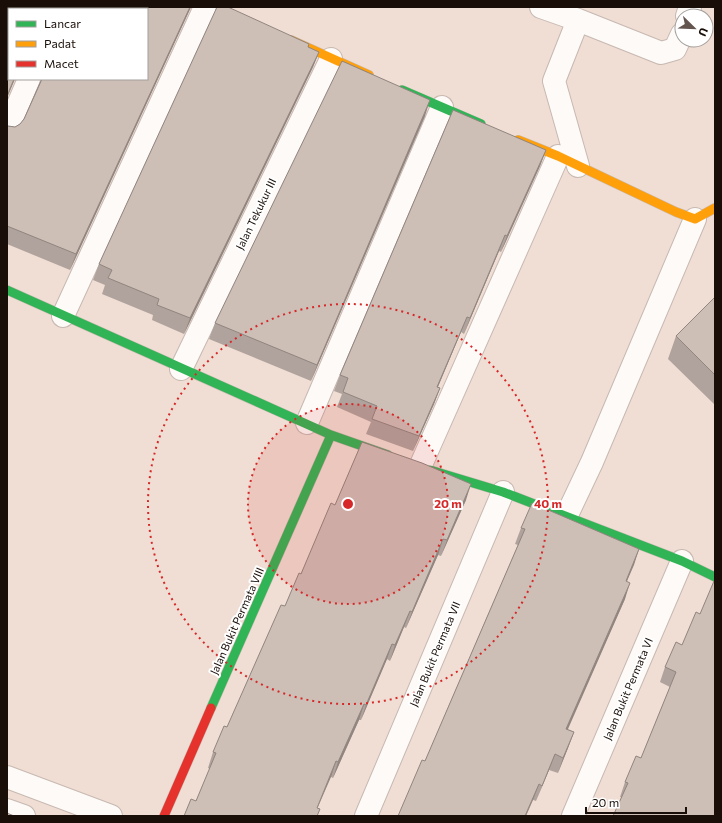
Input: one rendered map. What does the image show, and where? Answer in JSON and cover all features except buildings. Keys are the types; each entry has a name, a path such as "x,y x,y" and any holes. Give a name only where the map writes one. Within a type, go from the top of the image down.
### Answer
{"street":[{"path":"63,316 205,7"},
{"path":"541,7 661,53 675,48"},
{"path":"578,20 554,82 578,166"},
{"path":"281,35 379,80"},
{"name":"Jalan Tekukur III","path":"181,370 331,59"},
{"path":"7,130 29,80"},
{"path":"393,86 493,129"},
{"path":"307,424 442,106"},
{"path":"507,136 558,156 676,212 695,219"},
{"path":"411,464 558,156"},
{"path":"566,517 592,462 695,219 715,208"},
{"path":"7,290 181,370 331,435 411,464 503,492 682,561 715,577"},
{"name":"Jalan Bukit Permata VIII","path":"164,816 331,435"},
{"name":"Jalan Bukit Permata VII","path":"366,816 503,492"},
{"name":"Jalan Bukit Permata VI","path":"573,816 682,561"},
{"path":"7,777 110,816"},
{"path":"7,810 24,816"}],"traffic: fast":[{"path":"402,90 481,124"},
{"path":"7,290 331,435 388,455"},
{"path":"211,708 331,435"},
{"path":"430,470 503,492 682,561 715,577"}],"traffic: slow":[{"path":"291,40 369,75"},
{"path":"518,140 558,156 676,212 695,219 715,208"}],"traffic: jam":[{"path":"164,816 211,708"}]}
